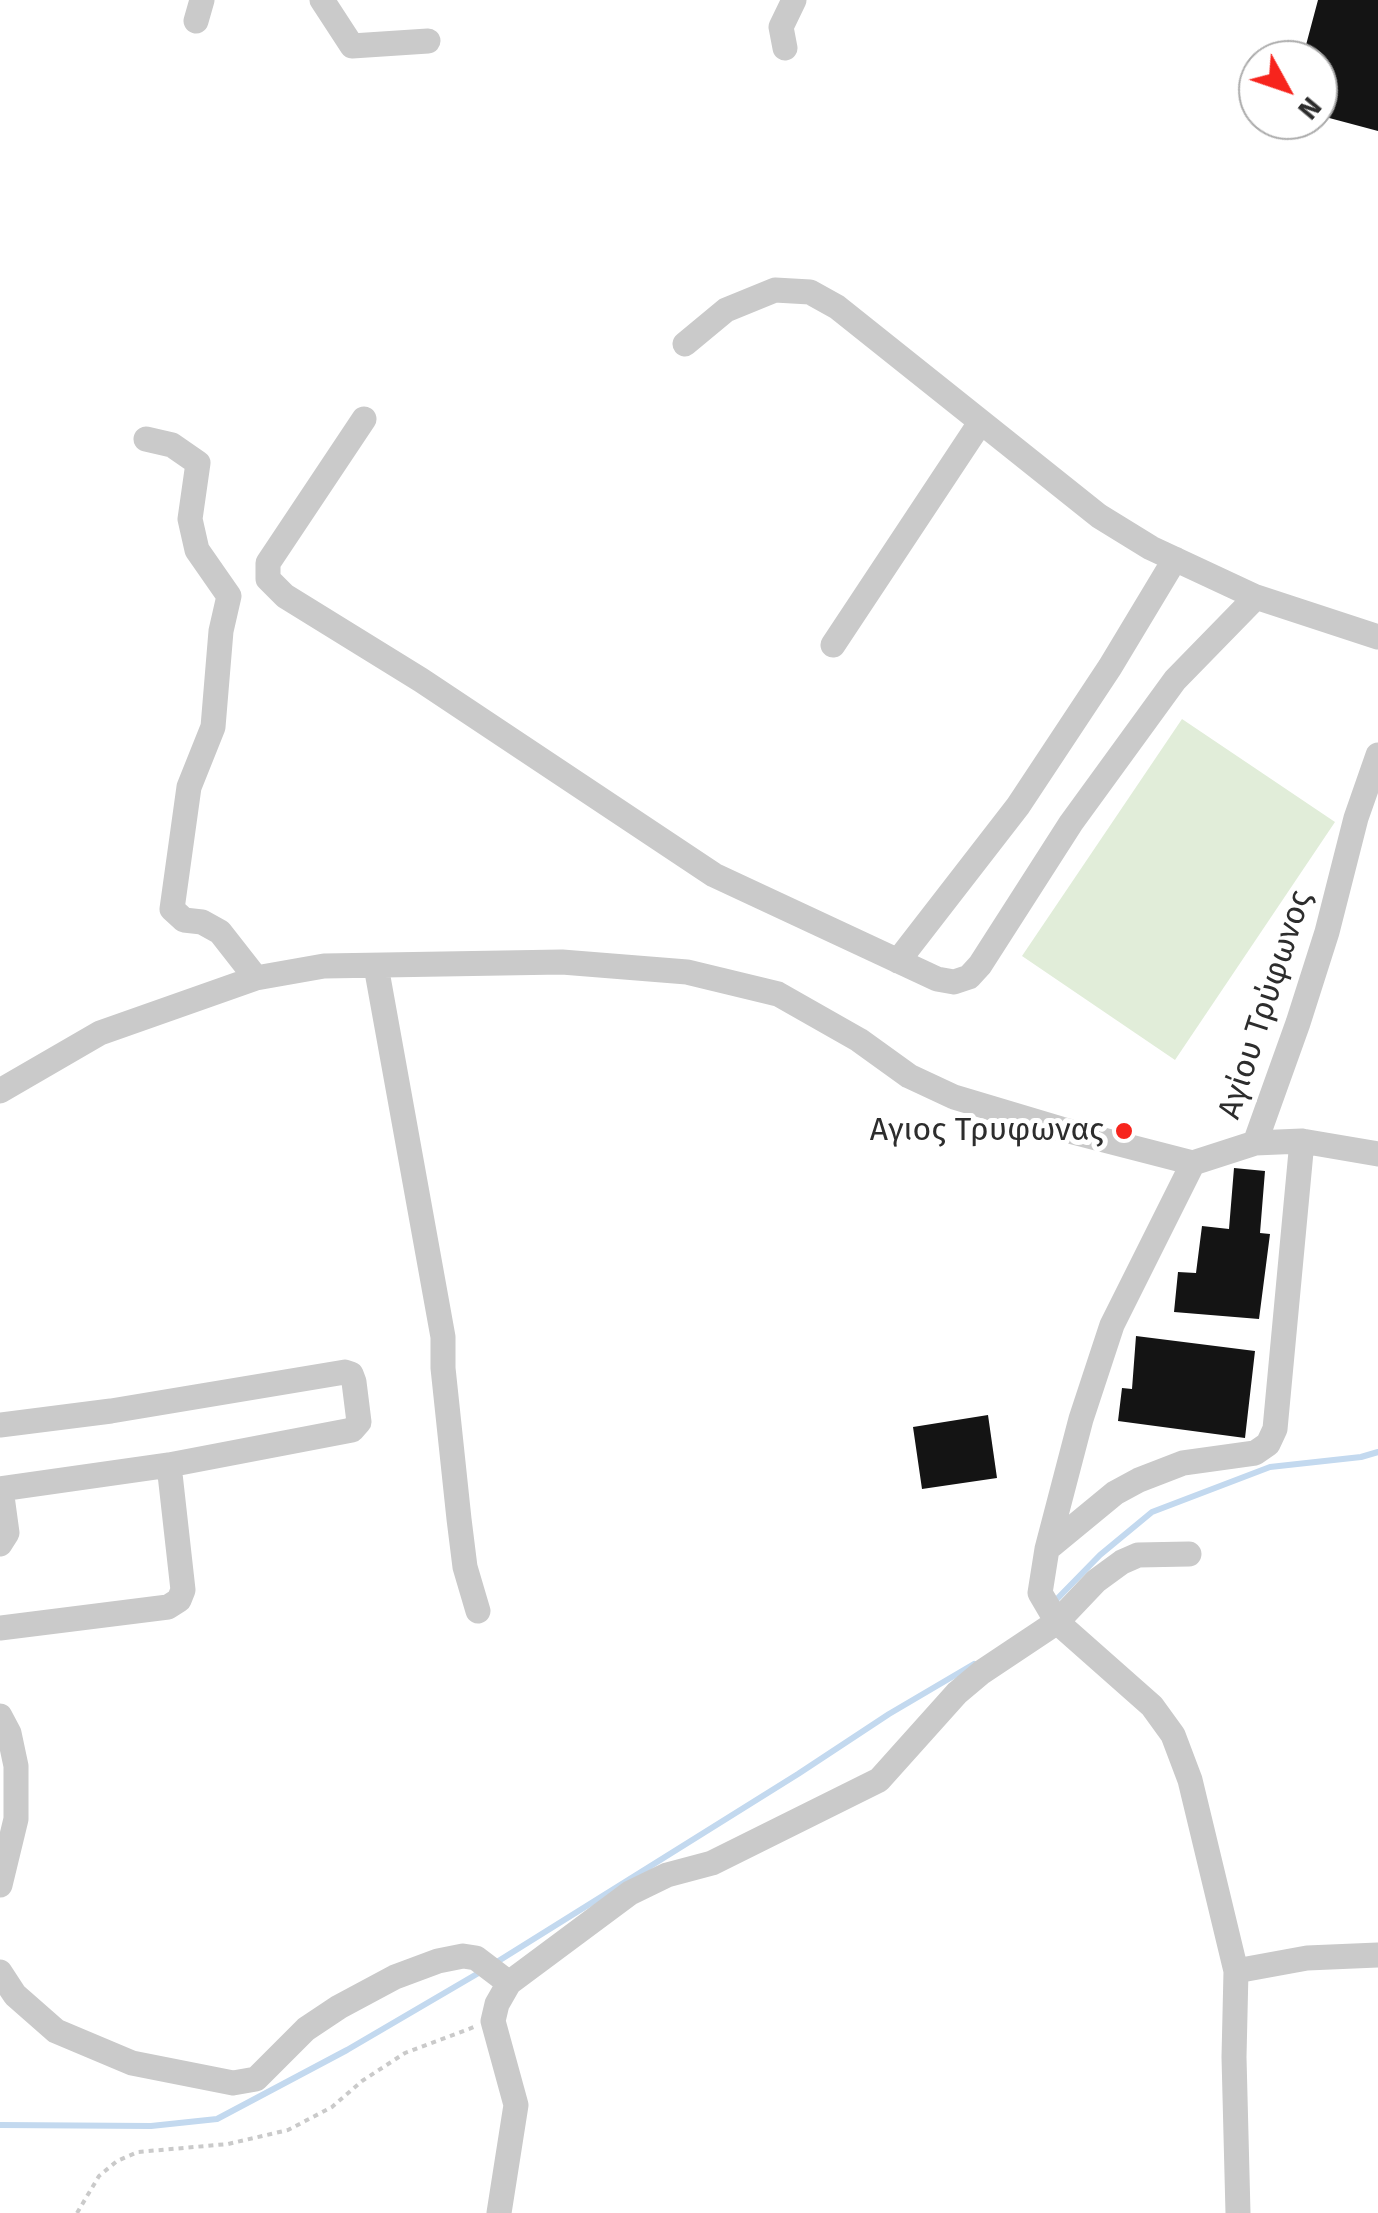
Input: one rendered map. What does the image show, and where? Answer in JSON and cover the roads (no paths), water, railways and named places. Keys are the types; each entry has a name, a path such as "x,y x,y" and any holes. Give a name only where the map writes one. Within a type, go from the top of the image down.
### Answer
{"street":[{"path":"322,0 352,46 428,41"},
{"path":"785,48 781,27 794,0"},
{"path":"685,344 726,310 742,303 775,290 810,292 837,307 1099,516 1175,559 1256,597 1378,636"},
{"path":"364,419 268,562 268,580 284,596 421,680 714,875 937,979 954,982 969,977 980,965 1071,823 1175,680 1256,597"},
{"path":"833,644 980,423"},
{"path":"146,438 172,444 198,464 190,519 197,550 229,596 221,631 213,727 188,787 172,909 184,920 202,922 220,932 256,978"},
{"path":"898,961 1018,806 1110,667 1175,559"},
{"name":"Αγίου Τρύφωνος","path":"1192,1164 1255,1142 1310,986 1356,818 1378,755"},
{"path":"0,1091 100,1032 256,978 324,966 562,962 687,972 778,994 859,1040 909,1076 954,1096 1062,1130 1192,1164 1112,1325 1081,1419 1046,1549 1049,1609 1152,1706 1173,1735 1190,1780 1236,1971 1238,2213"},
{"path":"376,966 443,1337 465,1567 478,1610"},
{"path":"1046,1549 1116,1493 1140,1480 1183,1463 1256,1454 1268,1444 1275,1429 1302,1141"},
{"path":"1255,1142 1302,1141 1378,1154"},
{"path":"0,1425 111,1411 345,1372 351,1374 359,1422 352,1430 169,1465 0,1490 7,1533 0,1544"},
{"path":"0,1628 168,1607 179,1600 184,1590 169,1465"},
{"path":"499,2213 516,2105 493,2021 504,1978 630,1893 667,1875 712,1863 879,1780 958,1694 1049,1609 1138,1555 1189,1554"},
{"path":"0,1716 9,1733 16,1766 16,1819 0,1886"},
{"path":"1236,1971 1307,1958 1378,1955"},
{"path":"0,1972 14,1995 56,2031 132,2063 232,2083 256,2079 306,2030 339,2007 438,1960 476,1958 504,1978"}],"waterway":[{"path":"1054,1602 1100,1555 1152,1512 1270,1467 1378,1452"},
{"path":"492,1965 974,1664"},
{"path":"0,2125 151,2126 217,2119 347,2050 482,1971"}],"place":[{"name":"Αγιος Τρυφωνας","path":"1124,1131"}]}
